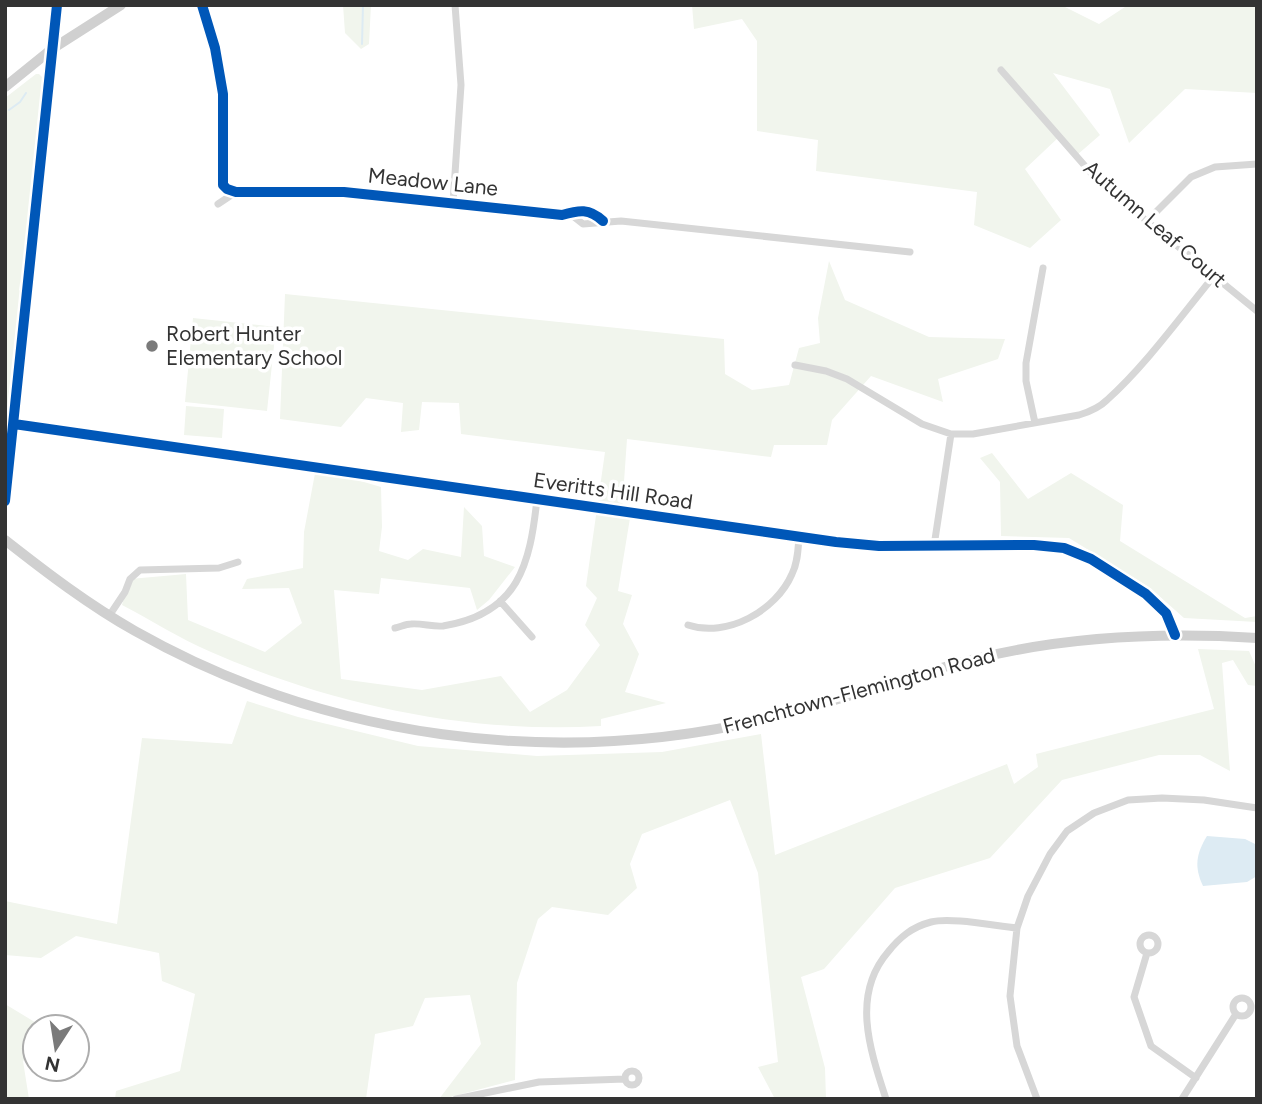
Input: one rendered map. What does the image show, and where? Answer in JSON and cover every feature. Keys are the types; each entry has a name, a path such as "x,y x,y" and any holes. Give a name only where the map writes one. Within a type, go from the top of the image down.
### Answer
{"main road":[{"path":"5,87 52,49 121,5"},
{"name":"Frenchtown-Flemington Road","path":"5,540 56,580 109,615 221,674 315,707 440,735 543,743 608,742 692,734 786,714 935,669 996,654 1078,641 1175,635 1257,638"}],"street":[{"path":"5,501 57,5"},
{"path":"202,5 215,48 223,94 223,185 236,192"},
{"path":"453,204 461,86 455,5"},
{"name":"Autumn Leaf Court","path":"1002,70 1099,182 1257,312"},
{"path":"1147,221 1191,177 1215,167 1257,163"},
{"path":"218,204 236,192"},
{"name":"Meadow Lane","path":"236,192 344,192 562,215 590,211 603,221"},
{"name":"Meadow Lane","path":"569,213 583,224 621,221 910,252"},
{"path":"1035,423 1026,382 1026,363 1043,268"},
{"path":"795,365 826,371 847,379 922,424 951,434 973,434 1079,415 1106,401 1214,276"},
{"name":"Everitts Hill Road","path":"14,424 799,537 879,546 1050,545 1078,552 1126,580 1166,613 1175,635"},
{"path":"934,546 951,434"},
{"path":"395,628 411,624 434,627 455,623 486,611 500,601 523,572 532,542 537,499"},
{"path":"688,625 701,629 729,625 750,617 769,604 792,575 799,537"},
{"path":"109,615 125,592 130,579 140,570 219,568 239,562"},
{"path":"500,601 532,637"},
{"path":"1037,1099 1020,1056 1010,996 1017,928 1028,895 1050,854 1067,831 1094,813 1128,800 1204,800 1257,808"},
{"path":"886,1099 873,1059 865,1014 869,984 880,961 904,934 933,922 1017,928"},
{"path":"1147,953 1134,997 1150,1046 1196,1078"},
{"path":"1182,1099 1236,1014"},
{"path":"456,1099 527,1083 625,1079"}],"shaded area":[{"path":"343,5 371,5 369,44 361,49 345,33"},
{"path":"692,5 1061,5 1099,24 1128,5 1257,5 1257,93 1185,89 1129,143 1110,89 1053,73 1100,135 1077,155 1060,136 1025,169 1061,220 1030,248 974,225 977,192 816,171 818,140 757,131 757,41 742,19 694,29"},
{"path":"36,74 45,80 45,89 24,281 20,283 19,290 23,294 5,470 5,98"},
{"path":"829,261 845,300 929,337 1005,339 998,359 938,379 943,402 871,376 832,420 827,445 774,445 771,457 627,439 622,510 631,512 618,591 632,595 623,624 639,654 625,692 666,703 601,719 601,726 501,725 402,712 353,701 257,671 199,647 122,605 130,579 186,574 188,620 265,652 302,623 289,588 242,589 247,579 303,568 304,532 316,468 381,487 382,527 379,551 408,560 423,549 461,557 464,507 482,526 484,556 515,567 489,600 477,610 470,588 381,578 379,594 334,590 341,679 422,690 501,676 530,712 567,690 600,645 585,625 597,598 586,586 605,452 461,434 459,403 422,402 419,430 401,432 403,403 366,398 341,427 280,419 285,294 724,339 725,374 752,390 789,385 799,348 820,343 818,318"},
{"path":"193,318 276,327 267,411 185,402"},
{"path":"186,406 224,409 222,438 184,435"},
{"path":"992,453 1028,499 1071,473 1123,505 1120,541 1245,618 1257,616 1257,622 1184,618 1149,587 1069,538 1001,536 1000,482 980,458"},
{"path":"1198,649 1249,651 1257,669 1257,686 1248,685 1233,660 1222,663 1230,771 1200,755 1159,755 1062,780 990,858 895,888 824,969 801,977 825,1068 826,1099 775,1099 758,1067 778,1062 758,873 730,800 642,834 630,864 637,888 608,915 552,907 538,919 517,983 515,1080 443,1099 439,1099 481,1044 470,995 425,998 413,1026 375,1034 366,1099 115,1099 116,1091 180,1071 195,994 162,981 159,953 76,936 41,958 5,955 5,901 117,924 142,738 232,744 247,701 298,717 418,746 537,756 662,752 761,734 775,855 1007,764 1014,784 1038,767 1036,754 1214,709"},
{"path":"1207,836 1245,839 1257,845 1257,876 1247,882 1203,886 1198,873 1198,861 1200,849"},
{"path":"5,1004 21,1014 21,1083 26,1083 29,1099 5,1099"}],"waterway":[{"path":"362,44 363,5"},
{"path":"9,110 20,102 26,93"}],"cycle path":[{"path":"5,501 57,5"},
{"path":"202,5 215,48 223,94 223,185 227,189 236,192 344,192 562,215 584,211 603,221"},
{"path":"14,424 836,542 879,546 1034,545 1064,548 1091,559 1146,594 1166,613 1175,635"}],"place":[{"name":"Robert Hunter Elementary School","path":"152,346"}]}
